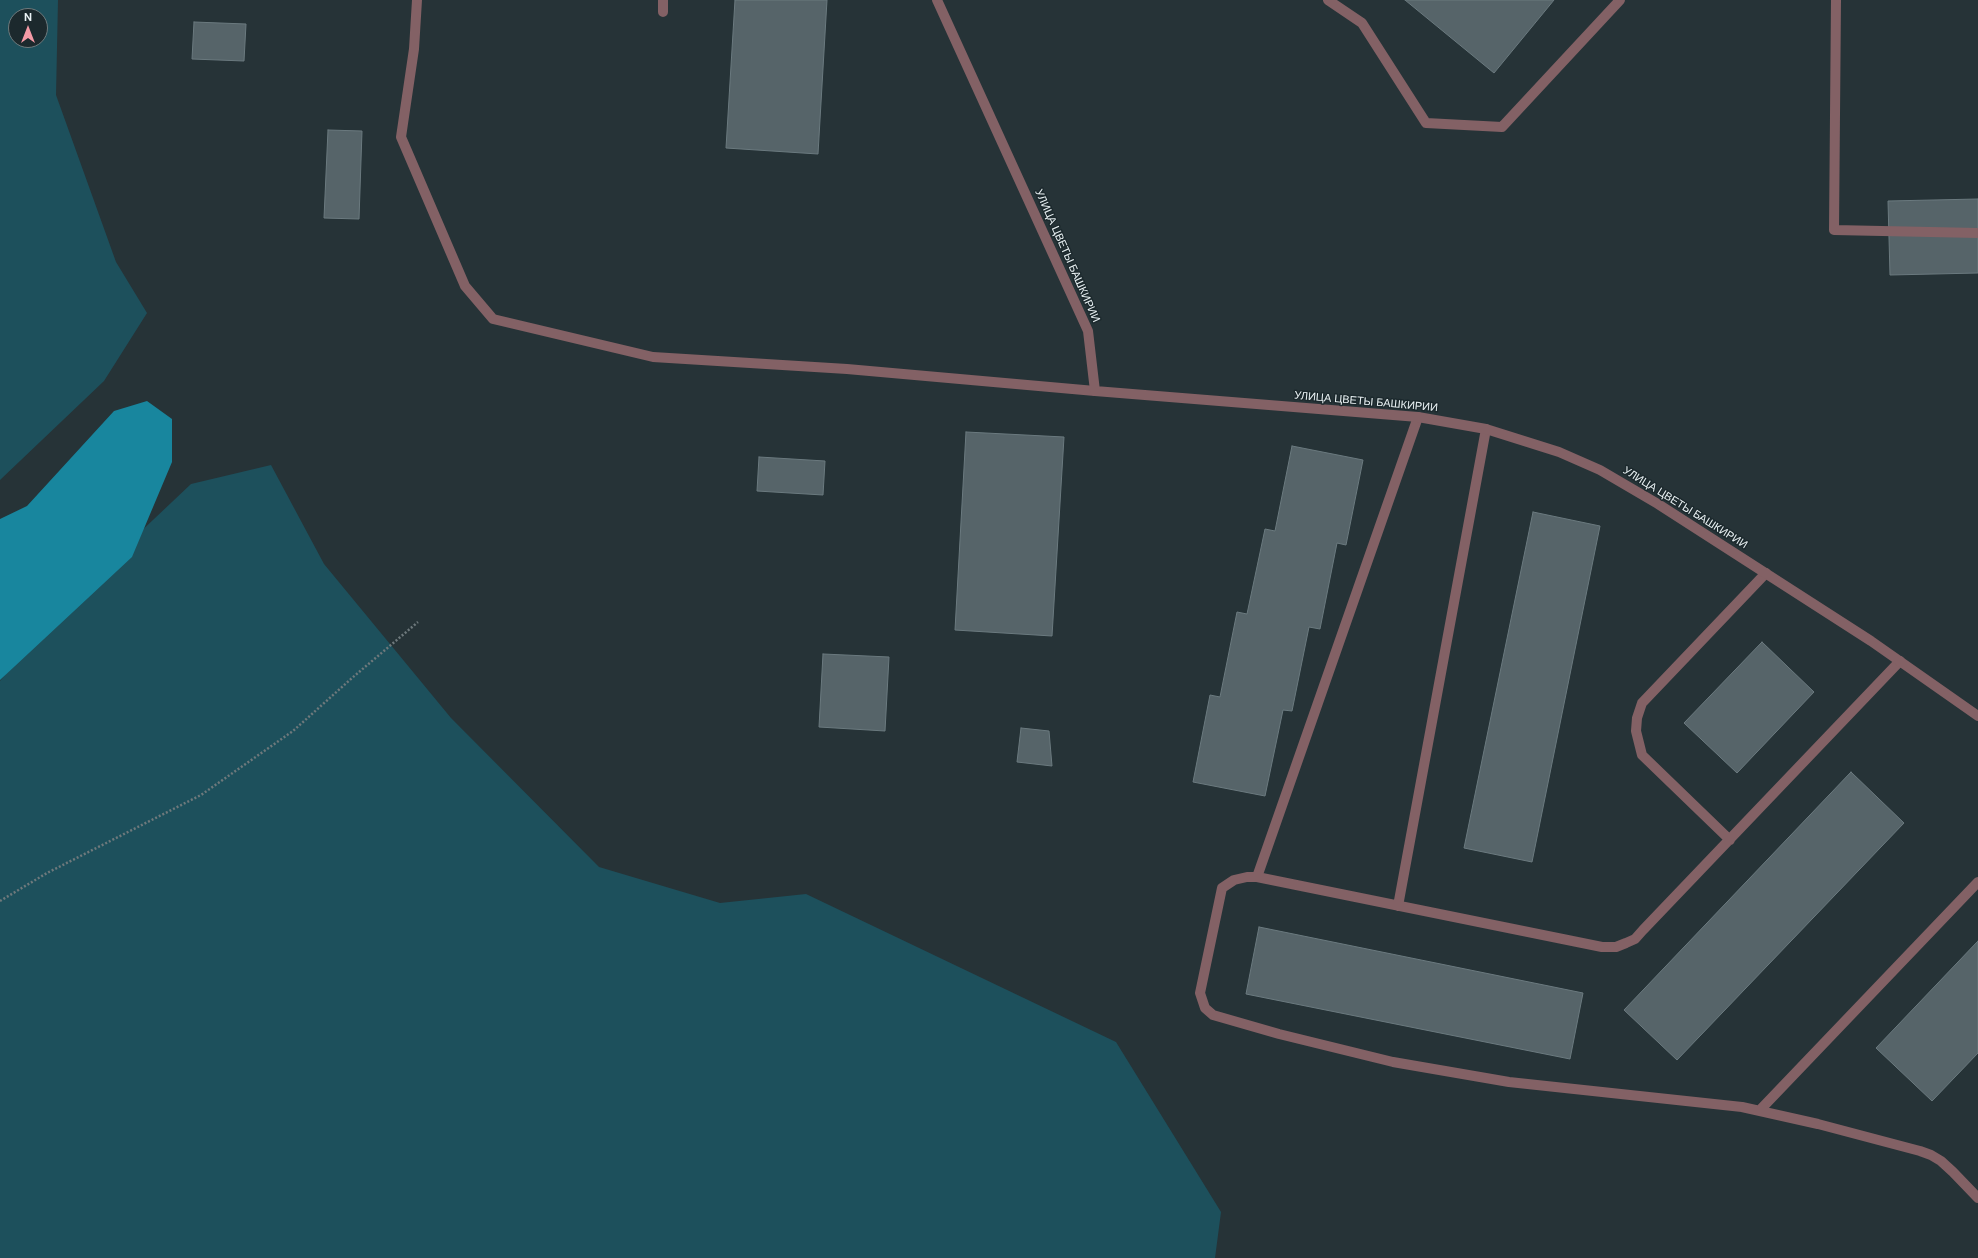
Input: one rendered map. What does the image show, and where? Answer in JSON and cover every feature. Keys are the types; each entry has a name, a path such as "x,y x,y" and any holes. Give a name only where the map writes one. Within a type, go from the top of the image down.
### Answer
{"street":[{"path":"416,0 414,49 401,136 465,286 493,319 653,357 847,369 1095,391"},
{"path":"663,0 663,12"},
{"name":"УЛИЦА ЦВЕТЫ БАШКИРИИ","path":"937,0 1088,331 1095,391 1418,417 1486,429 1559,452 1600,470 1658,504 1900,661 1978,716"},
{"path":"1328,0 1362,23 1426,123 1502,127 1620,0"},
{"path":"1836,0 1834,230 1978,233"},
{"path":"1257,877 1418,417"},
{"path":"1398,906 1486,429"},
{"path":"1730,840 1642,755 1636,731 1637,718 1642,703 1766,573"},
{"path":"1900,661 1635,939 1616,947 1602,947 1257,877 1247,877 1234,880 1222,888 1200,993 1205,1008 1213,1015 1325,1046 1430,1069 1508,1082 1760,1110 1800,1119 1920,1151 1940,1160 1978,1198"},
{"path":"1760,1110 1978,882"}],"path":[{"path":"0,901 47,873 201,795 293,731 418,622"}],"shaded area":[{"path":"0,0 58,0 56,95 116,262 147,313 104,381 0,480"},
{"path":"271,465 324,564 451,718 599,867 720,903 806,894 1116,1042 1221,1212 1215,1258 0,1258 0,681 61,607 191,484"}],"water":[{"path":"147,401 172,419 172,462 132,557 0,680 0,519 27,506 114,411"}],"building":[{"path":"735,0 827,0 818,154 726,148"},
{"path":"1405,0 1554,0 1494,73"},
{"path":"194,22 246,24 244,61 192,59"},
{"path":"328,130 362,131 359,219 324,218"},
{"path":"1978,199 1978,273 1890,275 1888,201"},
{"path":"966,432 1064,437 1052,636 955,630"},
{"path":"1292,446 1363,460 1346,545 1337,543 1320,629 1309,627 1292,711 1283,710 1265,796 1193,782 1210,695 1220,697 1237,612 1247,614 1265,529 1275,531"},
{"path":"759,457 825,461 823,495 757,491"},
{"path":"1533,512 1600,526 1532,862 1464,848"},
{"path":"1762,642 1814,692 1737,773 1684,723"},
{"path":"823,654 889,657 885,731 819,727"},
{"path":"1021,728 1049,731 1052,766 1017,762"},
{"path":"1851,772 1904,823 1677,1060 1624,1010"},
{"path":"1259,927 1583,993 1570,1059 1246,994"},
{"path":"1978,941 1978,1053 1932,1101 1876,1048"}]}
